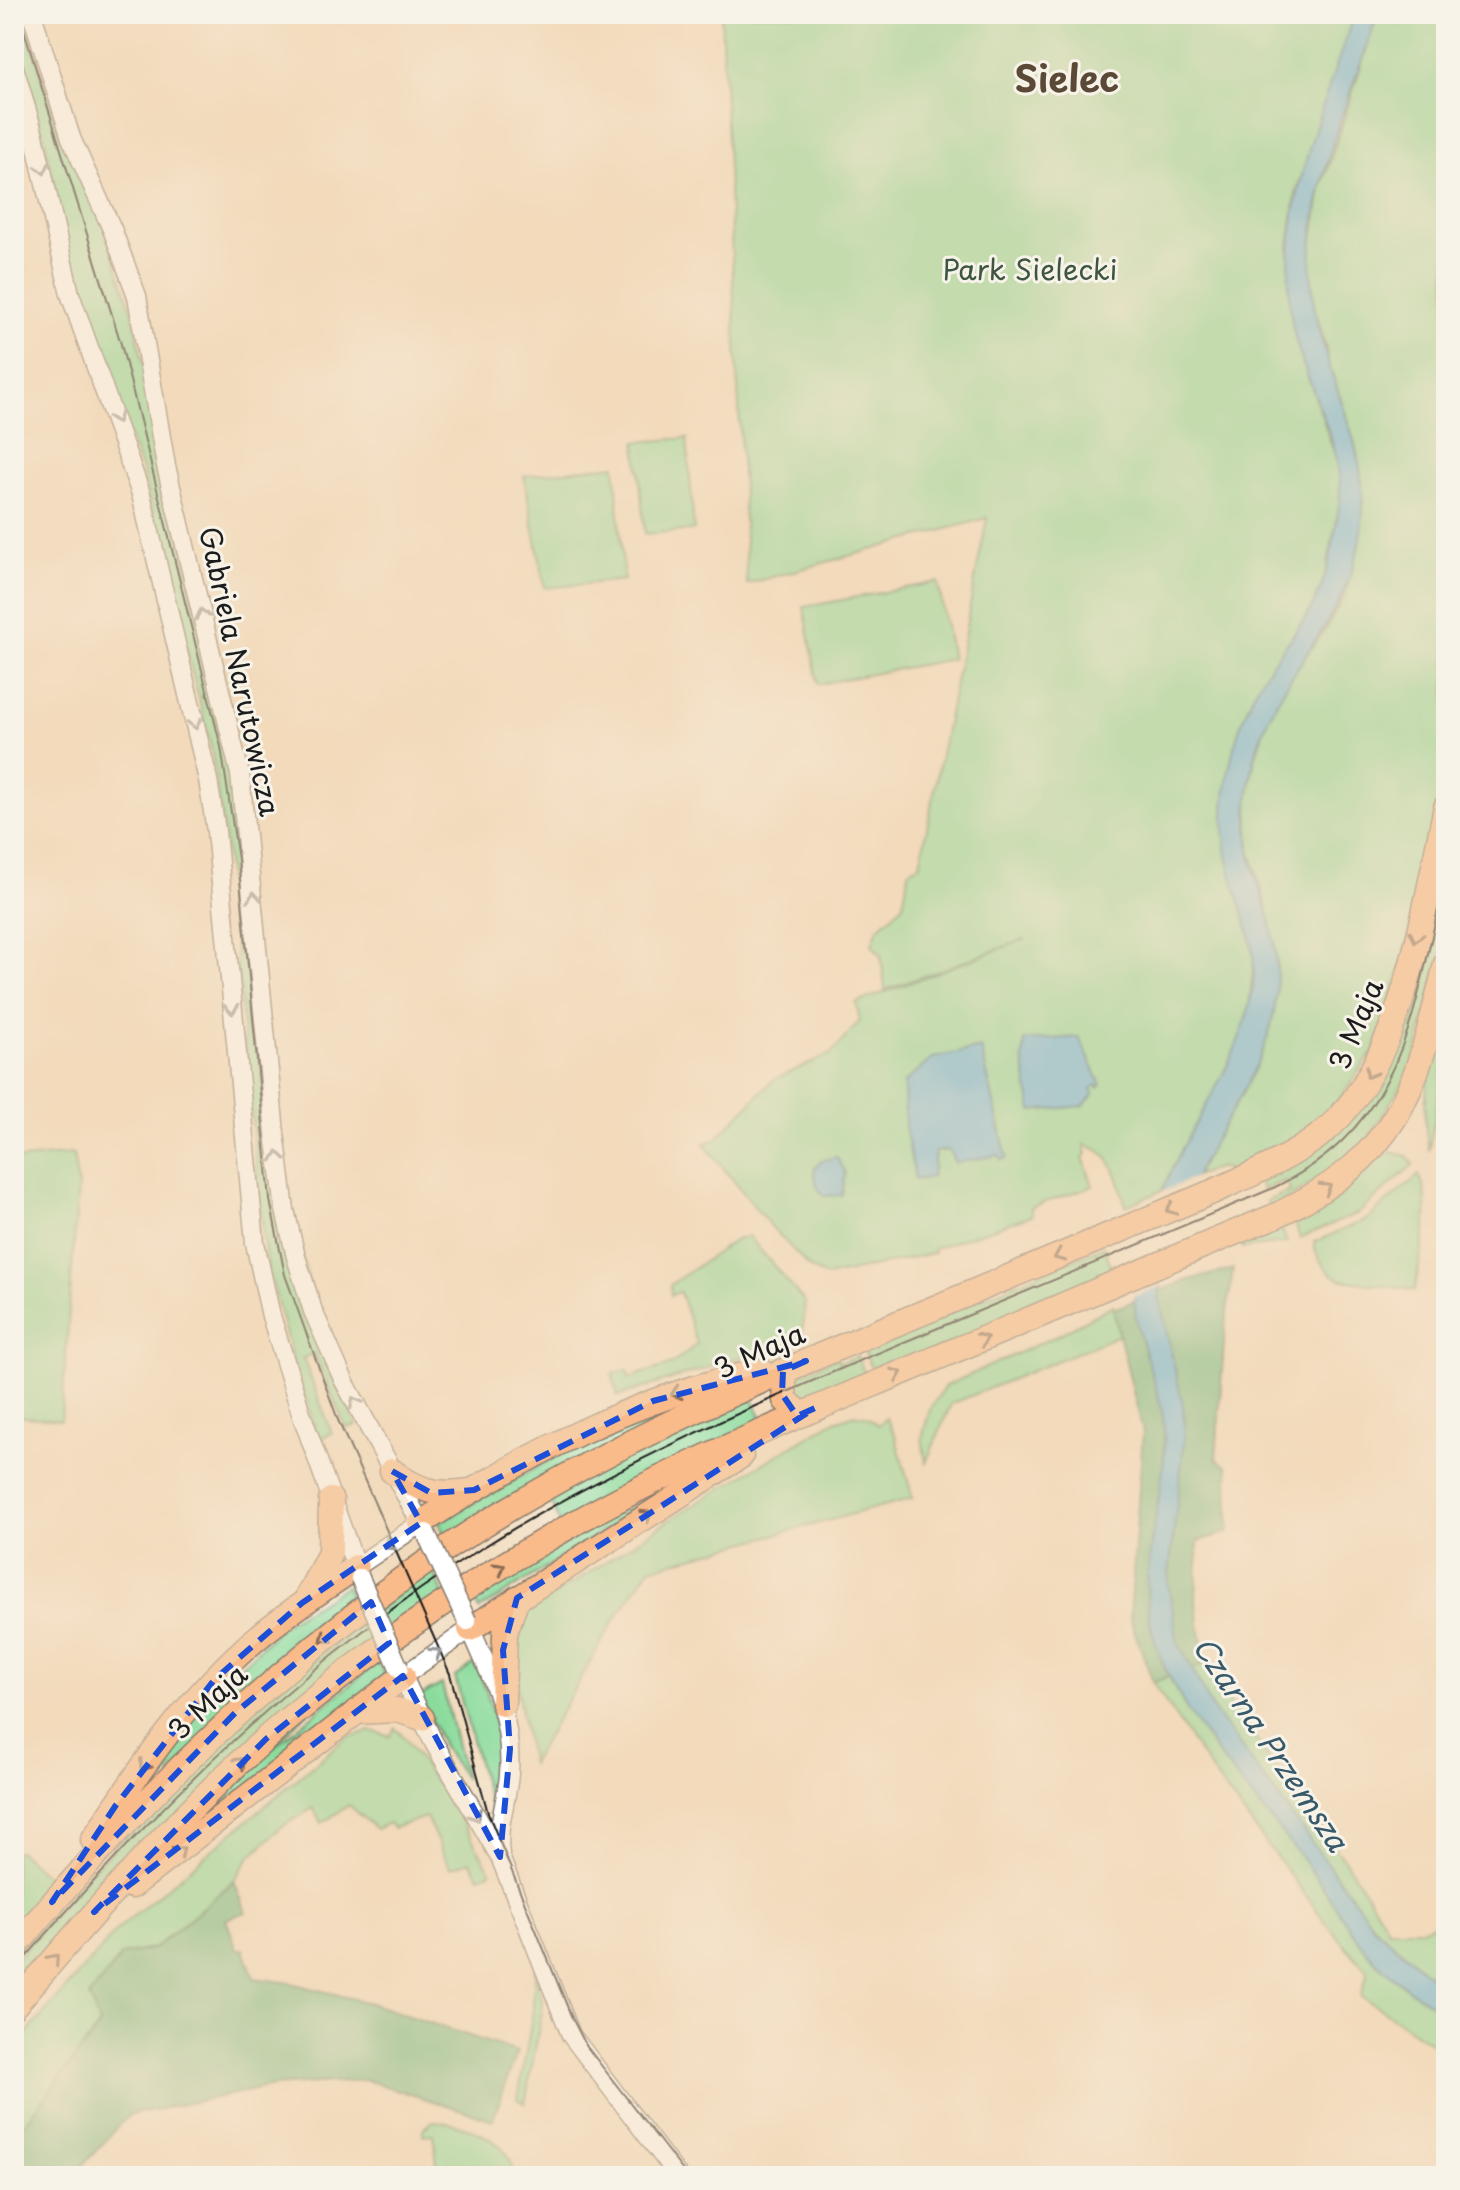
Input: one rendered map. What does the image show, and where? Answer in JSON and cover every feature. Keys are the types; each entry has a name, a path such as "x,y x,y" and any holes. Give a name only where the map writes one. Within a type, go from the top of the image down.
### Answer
{"main road":[{"name":"3 Maja","path":"14,1948 136,1811 236,1712 288,1667 398,1582 561,1479 687,1414 783,1371 1266,1168 1321,1134 1342,1114 1371,1073 1401,1001 1446,807"},
{"path":"14,2006 94,1912 227,1775 286,1722 366,1659 555,1534 641,1489 808,1411 1301,1203 1344,1176 1372,1151 1406,1103 1417,1075 1446,964"},
{"path":"423,1528 474,1490 608,1418 725,1378 806,1361"},
{"path":"783,1371 785,1400 808,1411"},
{"path":"468,1625 517,1598 808,1411"},
{"path":"392,1471 407,1483 431,1493 474,1490"},
{"path":"302,1603 330,1553 331,1500"},
{"path":"52,1902 116,1805 173,1728 254,1640 302,1603 358,1572"},
{"path":"503,1704 505,1633 517,1598"},
{"path":"94,1912 167,1862 401,1672"},
{"path":"353,1712 375,1708 397,1710 422,1718"}],"street":[{"name":"Gabriela Narutowicza","path":"32,14 71,138 127,263 137,296 166,466 240,774 275,1133 285,1210 296,1257 313,1311 344,1381 423,1528 503,1704 510,1749 499,1839 500,1857"},
{"name":"Gabriela Narutowicza","path":"14,67 37,147 70,294 141,494 208,780 216,831 255,1243 271,1316 358,1572 422,1718 500,1857 571,2035 678,2176"},
{"path":"358,1572 423,1528"},
{"path":"401,1672 468,1625"}],"highlighted area":[{"path":"806,1361 783,1371 782,1394 797,1416 815,1408 517,1598 503,1650 510,1749 500,1857 403,1676 94,1912 266,1739 389,1643 371,1602 236,1712 52,1902 116,1805 215,1679 302,1603 421,1523 392,1471 431,1493 474,1490 653,1401"}],"green space":[{"path":"14,14 23,14 56,123 103,224 132,310 230,770 265,1107 332,1376 357,1425 346,1428 314,1353 303,1358 332,1433 319,1440 291,1355 265,1255 225,841 211,748 142,471 85,320 72,276 46,145 14,35"},
{"name":"Park Sielecki","path":"721,14 1354,14 1296,193 1289,247 1293,329 1341,474 1340,505 1325,578 1311,610 1265,674 1244,718 1224,809 1229,864 1255,949 1248,1016 1232,1061 1163,1190 1126,1206 1114,1168 1103,1154 1085,1145 1087,1154 1083,1157 1093,1186 1031,1207 1032,1215 933,1249 934,1253 827,1277 811,1269 767,1222 704,1144 716,1139 773,1080 831,1054 860,1021 856,1003 1026,939 885,990 881,956 872,944 878,928 903,905 909,870 920,864 987,518 747,584"},
{"path":"1378,14 1446,14 1446,772 1400,971 1375,1049 1323,1122 1236,1174 1220,1167 1195,1176 1207,1155 1277,967 1270,919 1250,849 1248,798 1255,758 1267,721 1291,676 1326,628 1345,594 1359,546 1325,344 1314,306 1310,258 1321,189"},
{"path":"687,438 694,530 645,534 636,442"},
{"path":"615,465 624,580 545,588 524,476"},
{"path":"938,582 952,659 818,684 804,607"},
{"path":"1446,844 1446,935 1412,1069 1357,1156 1271,1209 1267,1201 1290,1191 1286,1180 1263,1190 1259,1181 1351,1116"},
{"path":"1446,1001 1446,1054 1429,1151 1426,1094"},
{"path":"1391,1152 1407,1156 1414,1164 1359,1213 1300,1238 1294,1221 1281,1227 1287,1243 1242,1248 1239,1240"},
{"path":"73,1154 78,1186 61,1420 14,1416 14,1160"},
{"path":"1419,1175 1424,1187 1426,1216 1415,1290 1342,1280 1327,1270 1319,1259 1314,1242 1366,1220"},
{"path":"749,1237 805,1302 802,1338 618,1396 612,1374 627,1370 629,1378 672,1364 697,1344 680,1292 671,1295 670,1285 738,1238"},
{"path":"1104,1246 1113,1273 891,1369 888,1362 872,1369 863,1349"},
{"path":"1233,1269 1225,1327 1216,1459 1228,1467 1229,1532 1198,1541 1196,1602 1205,1664 1153,1682 1130,1619 1143,1432 1113,1309 1188,1280"},
{"path":"1113,1305 1120,1335 951,1404 926,1463 922,1438 930,1409 945,1386 1056,1336"},
{"path":"857,1356 866,1376 799,1403 790,1379 837,1357 840,1363"},
{"path":"744,1379 446,1538 439,1522 595,1435"},
{"path":"752,1398 763,1420 560,1523 548,1496 602,1466"},
{"path":"855,1414 868,1417 878,1425 886,1418 895,1435 913,1498 650,1568 613,1622 531,1764 516,1669 520,1631 527,1613 677,1515 832,1422"},
{"path":"701,1468 479,1610 472,1595"},
{"path":"432,1568 444,1596 394,1629 14,1994 14,1961 90,1872 260,1703"},
{"path":"346,1586 354,1605 103,1835 198,1709 285,1623"},
{"path":"378,1662 385,1676 155,1860 232,1781"},
{"path":"475,1663 490,1704 497,1738 493,1817 455,1677"},
{"path":"1205,1664 1345,1861 1388,1929 1421,1929 1446,1920 1446,2053 1361,1996 1368,1972 1335,1934 1215,1776 1154,1685 1153,1682"},
{"path":"442,1684 465,1779 443,1746 420,1696"},
{"path":"395,1728 461,1819 491,1872 479,1876 470,1861 450,1868 426,1817 393,1828 389,1823 376,1829 349,1805 322,1823 313,1808 281,1827 249,1858 234,1881 155,1948 122,1956 100,2025 14,2138 14,2048 119,1928 347,1737 371,1731 390,1736"},
{"path":"19,1851 51,1880 14,1924 14,1853"},
{"path":"234,1881 246,1912 226,1919 237,1949 244,1949 254,1978 291,1983 370,2003 517,2052 493,2120 366,2080 273,2086 129,2115 73,2176 14,2176 14,2138 100,2025 89,1996 122,1955 155,1948"},
{"path":"535,1967 543,2005 525,2104 518,2099 533,2011"},
{"path":"432,2121 471,2129 497,2144 512,2164 513,2176 438,2176 434,2134 423,2135 423,2129"}],"water":[{"path":"1354,14 1378,14 1329,156 1313,230 1311,267 1320,336 1357,452 1363,514 1358,549 1349,578 1337,605 1275,705 1254,761 1248,805 1249,838 1273,935 1276,993 1272,1022 1261,1054 1189,1189 1173,1235 1159,1298 1183,1405 1185,1435 1168,1582 1178,1643 1213,1709 1376,1929 1446,1989 1446,2013 1404,1986 1368,1953 1312,1872 1216,1751 1172,1684 1158,1649 1149,1615 1147,1591 1164,1443 1160,1403 1140,1337 1135,1290 1144,1246 1158,1202 1181,1151 1230,1061 1248,1012 1253,986 1251,941 1225,842 1225,801 1234,748 1245,713 1262,679 1318,596 1334,536 1340,487 1337,463 1297,346 1289,282 1290,242 1305,165"},
{"path":"1079,1037 1101,1085 1099,1088 1095,1085 1091,1090 1094,1094 1083,1106 1032,1111 1023,1059 1025,1041"},
{"path":"981,1048 1007,1158 1001,1160 999,1155 955,1163 949,1150 935,1152 932,1177 915,1180 905,1126 904,1083 933,1058"},
{"path":"837,1157 845,1173 842,1195 824,1196 817,1187 814,1169 821,1161"}],"pier":[{"path":"1200,1175 1176,1236 1165,1284 1130,1298 1142,1242 1157,1194"}],"tram line":[{"path":"19,14 121,344 221,747 238,859 270,1200 285,1275 338,1420 450,1674 488,1813 572,2018 587,2047 687,2176"},
{"path":"14,1971 120,1853 232,1742 352,1640 482,1548 637,1461 745,1410 1271,1189 1316,1162 1352,1131 1378,1096 1398,1058 1424,971 1446,876"}],"district":[{"name":"Sielec","path":"1067,77"}],"water label":[{"name":"Czarna Przemsza","path":"1272,1743"}]}
